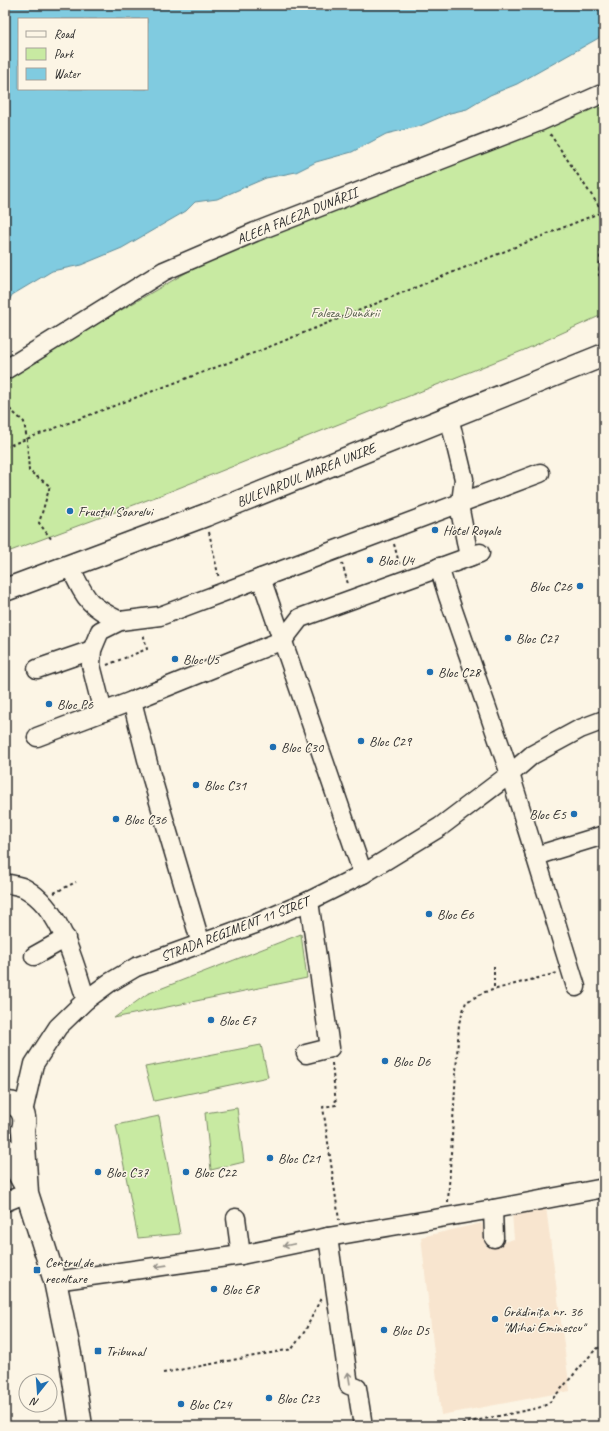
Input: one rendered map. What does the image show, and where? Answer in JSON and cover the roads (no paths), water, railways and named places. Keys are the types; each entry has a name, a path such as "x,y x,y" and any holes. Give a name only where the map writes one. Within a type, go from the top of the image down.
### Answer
{"main road":[{"name":"BULEVARDUL MAREA UNIRE","path":"5,590 206,515 604,355"},
{"name":"STRADA REGIMENT 11 SIRET","path":"13,1117 27,1190 55,1281 70,1354 81,1426"},
{"name":"STRADA REGIMENT 11 SIRET","path":"5,1149 27,1190"}],"street":[{"name":"ALEEA FALEZA DUNĂRII","path":"5,370 164,271 255,232 541,121 604,92"},
{"path":"37,737 132,701 283,640 300,618 474,555 461,522 464,480 449,418"},
{"path":"103,712 91,665 92,650 100,631 120,621 160,616 540,473"},
{"path":"70,567 85,598 99,611 120,621"},
{"path":"440,567 448,596 510,774 576,987"},
{"path":"261,578 364,874"},
{"path":"37,669 92,650"},
{"path":"132,701 151,775 201,944"},
{"name":"STRADA REGIMENT 11 SIRET","path":"13,1117 34,1064 58,1026 86,1000 109,983 136,967 255,924 309,901 364,874 440,827 510,774 532,755 580,729 604,720"},
{"path":"535,856 604,835"},
{"path":"5,883 25,888 46,907 66,938 86,1000"},
{"path":"306,1054 330,1048 309,901"},
{"path":"34,956 66,938"},
{"path":"55,1281 241,1254 604,1188"},
{"path":"5,1202 27,1190"},
{"path":"493,1209 494,1238"},
{"path":"236,1218 241,1254"},
{"path":"334,1236 334,1272 349,1385 357,1388 363,1426"}],"water":[{"path":"5,5 604,5 604,35 517,84 490,95 467,109 450,113 420,126 386,134 352,152 316,162 296,172 266,178 217,199 195,202 186,211 122,248 81,265 52,271 12,295 5,308"}],"place":[{"name":"Fructul Soarelui","path":"70,511"},
{"name":"Hotel Royale","path":"435,530"},
{"name":"Bloc U4","path":"370,560"},
{"name":"Bloc C26","path":"580,586"},
{"name":"Bloc C27","path":"508,638"},
{"name":"Bloc U5","path":"175,659"},
{"name":"Bloc C28","path":"430,672"},
{"name":"Bloc P6","path":"49,704"},
{"name":"Bloc C29","path":"361,741"},
{"name":"Bloc C30","path":"273,747"},
{"name":"Bloc C31","path":"196,785"},
{"name":"Bloc E5","path":"574,814"},
{"name":"Bloc C36","path":"116,819"},
{"name":"Bloc E6","path":"429,914"},
{"name":"Bloc E7","path":"211,1020"},
{"name":"Bloc D6","path":"385,1061"},
{"name":"Bloc C21","path":"270,1158"},
{"name":"Bloc C37","path":"98,1172"},
{"name":"Bloc C22","path":"186,1172"},
{"name":"Centrul de recoltare","path":"37,1270"},
{"name":"Bloc E8","path":"214,1289"},
{"name":"Grădinița nr. 36 \"Mihai Eminescu\"","path":"495,1319"},
{"name":"Bloc D5","path":"384,1330"},
{"name":"Tribunal","path":"98,1351"},
{"name":"Bloc C23","path":"269,1398"},
{"name":"Bloc C24","path":"181,1404"}],"park label":[{"name":"Faleza Dunării","path":"345,312"}]}
